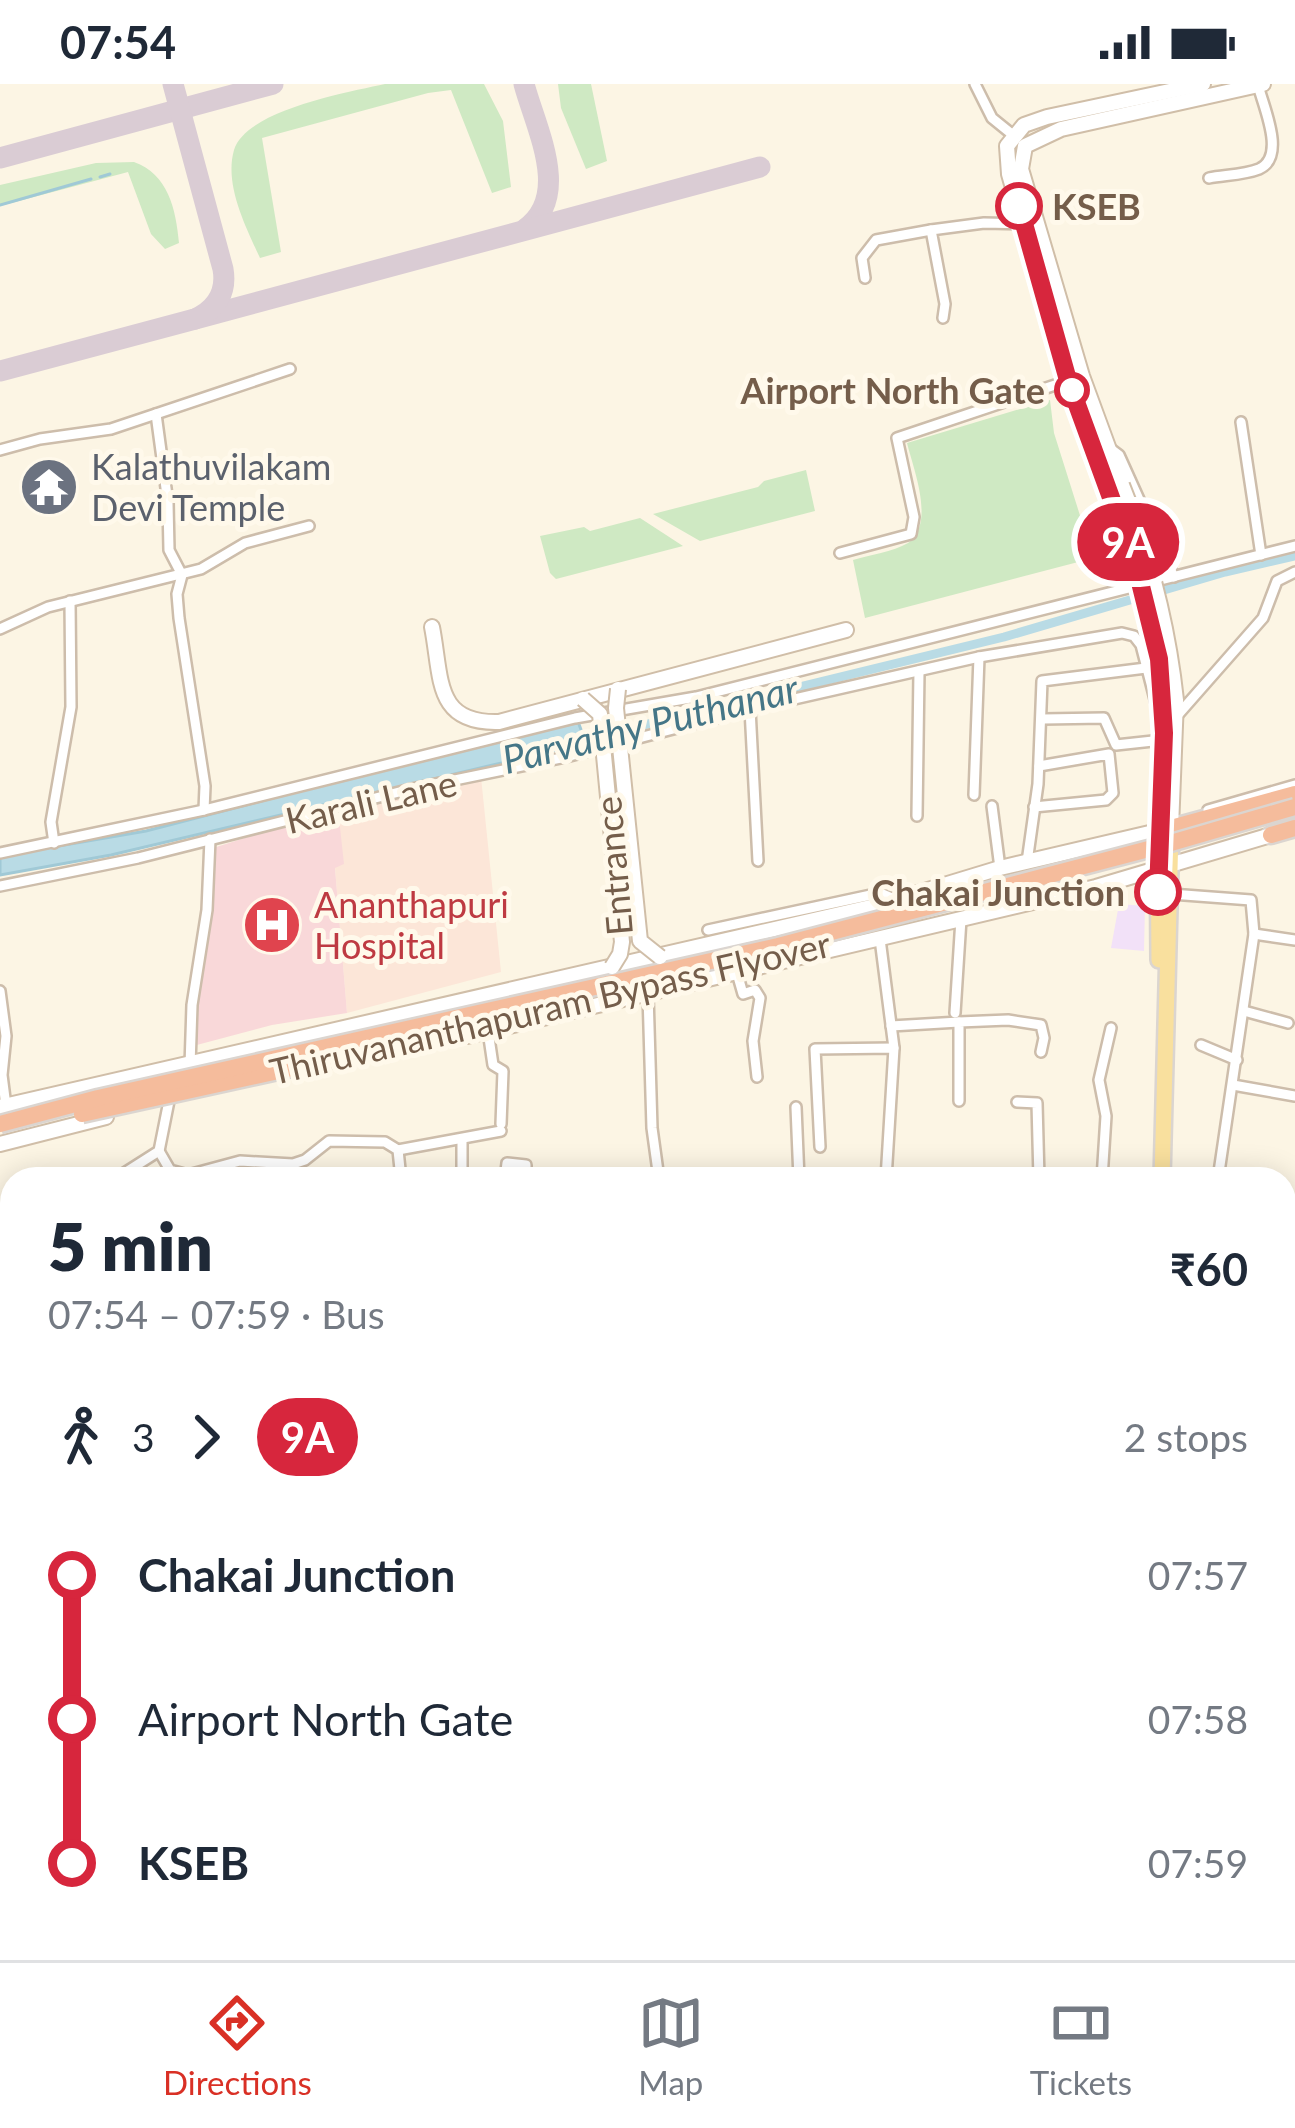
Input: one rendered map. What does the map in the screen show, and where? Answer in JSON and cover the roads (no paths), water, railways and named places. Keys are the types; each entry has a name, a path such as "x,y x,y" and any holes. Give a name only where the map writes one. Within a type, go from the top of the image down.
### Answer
{"highway":[{"path":"1168,845 1295,789"},
{"path":"1168,845 1295,807"},
{"path":"1168,845 1289,830"},
{"name":"Thiruvananthapuram Bypass Flyover","path":"0,1124 202,1074 778,946 1168,845"},
{"name":"Thiruvananthapuram Bypass Flyover","path":"0,1139 739,966 1168,845"}],"main road":[{"path":"1159,1167 1172,894 1168,845"},
{"path":"1158,1167 1160,951 1168,845"}],"street":[{"path":"974,84 992,118 1013,135"},
{"path":"1168,845 1172,706 1116,491 1025,224 1006,146 1024,125 1047,117 1203,84"},
{"path":"1075,378 1021,169 1025,146 1061,129 1261,84 1273,146 1269,160 1261,168 1208,178"},
{"path":"865,278 862,258 885,236 984,223 1025,224"},
{"path":"931,230 944,318"},
{"path":"0,450 111,429 290,369"},
{"path":"840,553 911,534 914,517 898,438 1075,378"},
{"path":"156,414 169,550 182,575 177,594 205,786 204,810"},
{"path":"1241,422 1261,555"},
{"path":"1100,449 1119,455 1174,578"},
{"path":"0,629 70,601 182,575 257,538 309,526"},
{"path":"0,853 204,810 575,718 727,689 1295,546"},
{"path":"1168,845 1164,733 1172,706 1263,618 1277,581 1295,572"},
{"path":"54,843 51,822 71,707 70,601"},
{"path":"432,627 447,702 464,719 500,722 846,630"},
{"name":"Karali Lane","path":"0,886 138,859 411,789 566,757 979,657 1122,633 1134,636 1141,645 1146,668"},
{"path":"974,795 979,657"},
{"path":"1027,862 1043,719 1042,681 1146,668 1164,733"},
{"path":"917,816 919,671"},
{"path":"618,689 616,708 640,941 660,957"},
{"name":"Entrance","path":"583,699 600,714 622,942 612,967"},
{"path":"750,709 758,861"},
{"path":"1034,807 1110,797 1113,784 1112,750 1104,718 1043,719"},
{"path":"1039,766 1153,740 1164,733"},
{"path":"1168,845 1192,816 1295,789"},
{"path":"992,806 1000,868"},
{"path":"0,1139 488,1031 961,919 1168,845 1289,830"},
{"path":"0,992 6,1036 3,1106 660,957 1123,838 1168,845"},
{"path":"227,1052 236,1057 400,1024 892,913 1107,851 1123,838"},
{"path":"203,1094 188,1081 191,1005 207,910 210,839"},
{"path":"708,930 880,893 894,898"},
{"path":"1172,894 1251,900 1254,934 1220,1167"},
{"path":"959,1101 961,919"},
{"path":"1254,934 1295,940"},
{"path":"880,939 894,1048 887,1167"},
{"path":"737,973 743,994 755,990 760,998 753,1041 757,1077"},
{"path":"648,994 657,1167"},
{"path":"1244,1011 1288,1024"},
{"path":"891,1026 957,1018 1042,1024 1041,1052"},
{"path":"1103,1167 1106,1116 1099,1080 1111,1028"},
{"path":"218,1167 240,1161 280,1165 305,1160 329,1141 385,1142 398,1150 462,1141 501,1127 503,1071 493,1066 488,1031"},
{"path":"1201,1046 1237,1060"},
{"path":"820,1147 814,1049 894,1048"},
{"path":"143,1167 158,1151 171,1096 169,1080 159,1070"},
{"path":"1233,1085 1295,1096"},
{"path":"1017,1102 1037,1103 1039,1167"},
{"path":"796,1107 799,1167"},
{"path":"462,1141 462,1167"},
{"path":"398,1150 400,1167"},
{"path":"158,1151 168,1167"}],"water":[{"path":"577,719 586,743 111,855 0,875 0,856 146,831"}],"waterway":[{"path":"100,177 110,174"},
{"path":"0,205 91,179"},
{"name":"Parvathy Puthanar","path":"574,742 1004,637 1295,556"}],"place":[{"name":"KSEB","path":"1019,206"},
{"name":"Airport North Gate","path":"1072,390"},
{"name":"Kalathuvilakam Devi Temple","path":"49,487"},
{"name":"Chakai Junction","path":"1158,892"},
{"name":"Ananthapuri Hospital","path":"272,925"}]}
